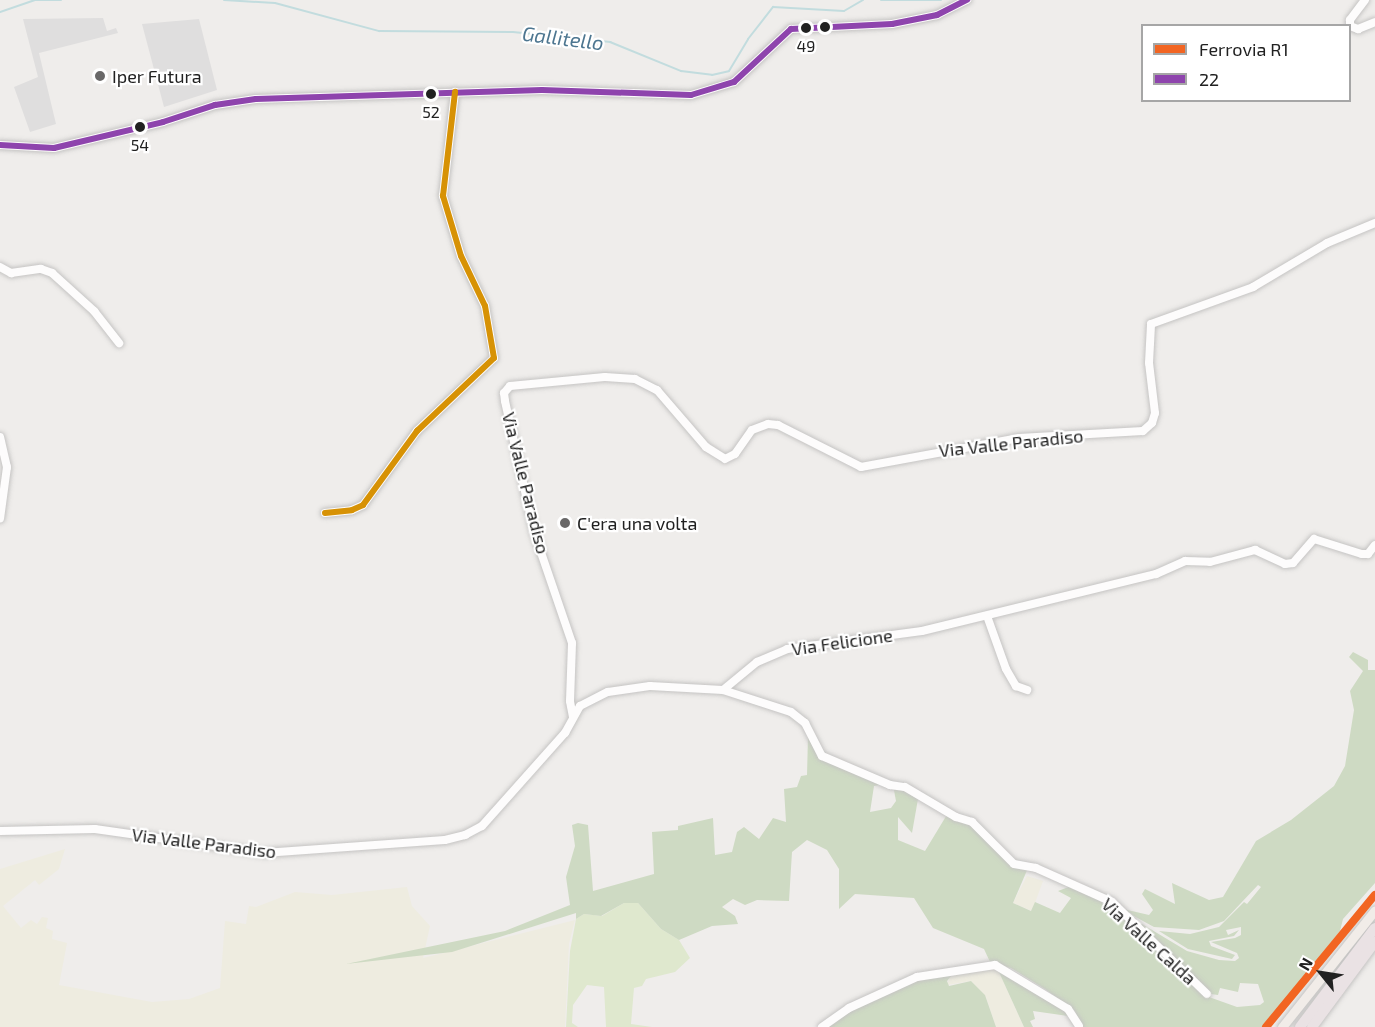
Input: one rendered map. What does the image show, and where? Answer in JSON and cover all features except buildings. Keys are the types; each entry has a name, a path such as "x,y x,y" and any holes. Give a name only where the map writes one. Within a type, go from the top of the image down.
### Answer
{"highway":[{"path":"1300,1027 1375,928"},
{"path":"1312,1027 1375,942"}],"main road":[{"path":"1282,1027 1375,910"}],"street":[{"path":"0,145 54,148 232,101 455,92 582,90 691,94 734,82 791,29 892,24 937,15 967,0"},
{"path":"1350,24 1350,20 1365,0"},
{"path":"1351,26 1358,29 1375,22"},
{"path":"325,513 352,510 363,504 417,431 494,358 485,306 461,256 444,196 455,92"},
{"name":"Via Valle Paradiso","path":"0,831 95,830 264,852 445,840 465,835 499,810 565,733 573,717 570,701 573,643 534,532 505,401 504,393 510,386 604,377 635,379 657,390 711,453 725,459 732,457 752,430 768,424 778,425 861,467 1019,438 1143,430 1152,423 1155,413 1149,363 1150,324 1252,287 1327,243 1375,223"},
{"path":"0,267 11,273 41,269 52,273 94,311 119,343"},
{"path":"0,437 7,466 0,519"},
{"name":"Via Felicione","path":"723,690 757,662 787,649 922,631 1155,574 1185,561 1210,562 1255,550 1285,564 1293,563 1314,539 1368,554 1375,545"},
{"path":"987,616 1006,669 1016,686 1028,690"},
{"path":"573,717 580,706 608,692 650,686 723,690"},
{"name":"Via Valle Calda","path":"723,690 791,712 805,723 822,756 890,785 905,787 956,817 972,822 1014,864 1035,868 1112,902 1207,994"},
{"path":"822,1027 849,1008 917,977 995,965 1068,1009 1079,1026"}],"shaded area":[{"name":"Iper Futura","path":"103,18 107,31 116,28 118,33 39,53 56,124 30,132 14,87 38,77 23,19"},
{"name":"Iper Futura","path":"199,19 217,90 164,107 142,24"},
{"path":"65,849 59,869 39,885 35,880 3,906 21,928 31,920 37,924 42,917 48,918 46,928 53,931 52,939 67,943 59,985 152,1002 189,999 220,988 225,921 246,924 249,906 256,907 295,892 332,895 407,887 412,906 430,926 423,958 575,920 569,944 565,1027 0,1027 0,869"},
{"path":"1027,876 1043,881 1032,911 1013,903"},
{"path":"977,970 998,970 1024,1027 996,1027 986,997 971,981 947,985 950,976"}],"green space":[{"path":"1353,652 1368,660 1368,670 1375,670 1375,883 1343,919 1340,931 1264,1027 1083,1027 1074,1010 1045,989 1011,968 990,962 984,949 933,928 914,898 855,894 839,909 839,869 827,850 807,840 792,852 789,901 757,900 745,905 733,899 722,907 735,916 738,924 712,926 679,940 661,929 638,903 624,903 601,916 584,914 576,919 576,913 452,952 346,964 505,931 570,905 566,877 575,846 572,825 578,823 588,825 593,891 654,874 652,832 678,830 678,826 713,818 715,855 732,852 737,832 744,827 759,839 773,818 786,822 784,789 797,787 801,776 807,775 808,737 820,753 888,783 874,786 870,812 891,808 896,801 893,785 918,799 912,833 898,817 898,840 925,851 948,813 967,822 1001,855 1028,868 1013,903 1031,911 1035,902 1060,913 1071,898 1058,891 1074,885 1118,912 1209,997 1237,1007 1260,1005 1264,1002 1258,984 1240,983 1238,992 1220,988 1218,995 1211,994 1132,918 1187,951 1219,960 1235,961 1239,958 1237,953 1211,942 1241,935 1241,927 1226,930 1228,935 1239,930 1234,936 1209,941 1211,946 1235,955 1232,959 1188,949 1159,931 1190,934 1219,927 1244,902 1247,904 1261,887 1258,885 1224,921 1199,930 1154,927 1119,908 1149,915 1153,910 1142,894 1145,889 1175,904 1172,883 1209,900 1223,897 1256,841 1291,820 1334,786 1345,766 1354,710 1350,691 1363,671 1349,657"},
{"path":"624,903 638,903 661,929 679,940 690,958 675,972 646,979 642,986 634,988 631,1024 652,1027 606,1027 604,987 587,985 573,1005 572,1023 578,1027 566,1027 570,951 576,919 584,914 602,916"},
{"path":"998,970 1075,1017 1033,1011 1035,1019 1030,1021 1033,1027 1024,1027"},
{"path":"952,975 947,981 949,986 971,981 985,995 996,1027 824,1027 850,1007 916,979"}],"waterway":[{"name":"Gallitello","path":"0,12 35,0 61,0"},
{"name":"Gallitello","path":"224,0 275,3 379,31 513,32 610,42 681,71 712,75 729,71 748,39 773,7 844,11 863,0"},
{"name":"Gallitello","path":"881,0 941,0"}],"rail line":[{"name":"R1","path":"1266,1027 1375,895"}],"transit line":[{"name":"22","path":"0,145 54,148 163,122 215,105 256,99 542,90 691,95 734,82 791,29 892,24 937,15 967,0"},
{"path":"325,513 352,510 363,505 417,431 494,358 485,306 461,256 443,196 455,92"}],"place":[{"name":"49","path":"806,28"},
{"name":"Iper Futura","path":"100,76"},
{"name":"52","path":"431,94"},
{"name":"54","path":"140,127"},
{"name":"C'era una volta","path":"565,523"}]}
